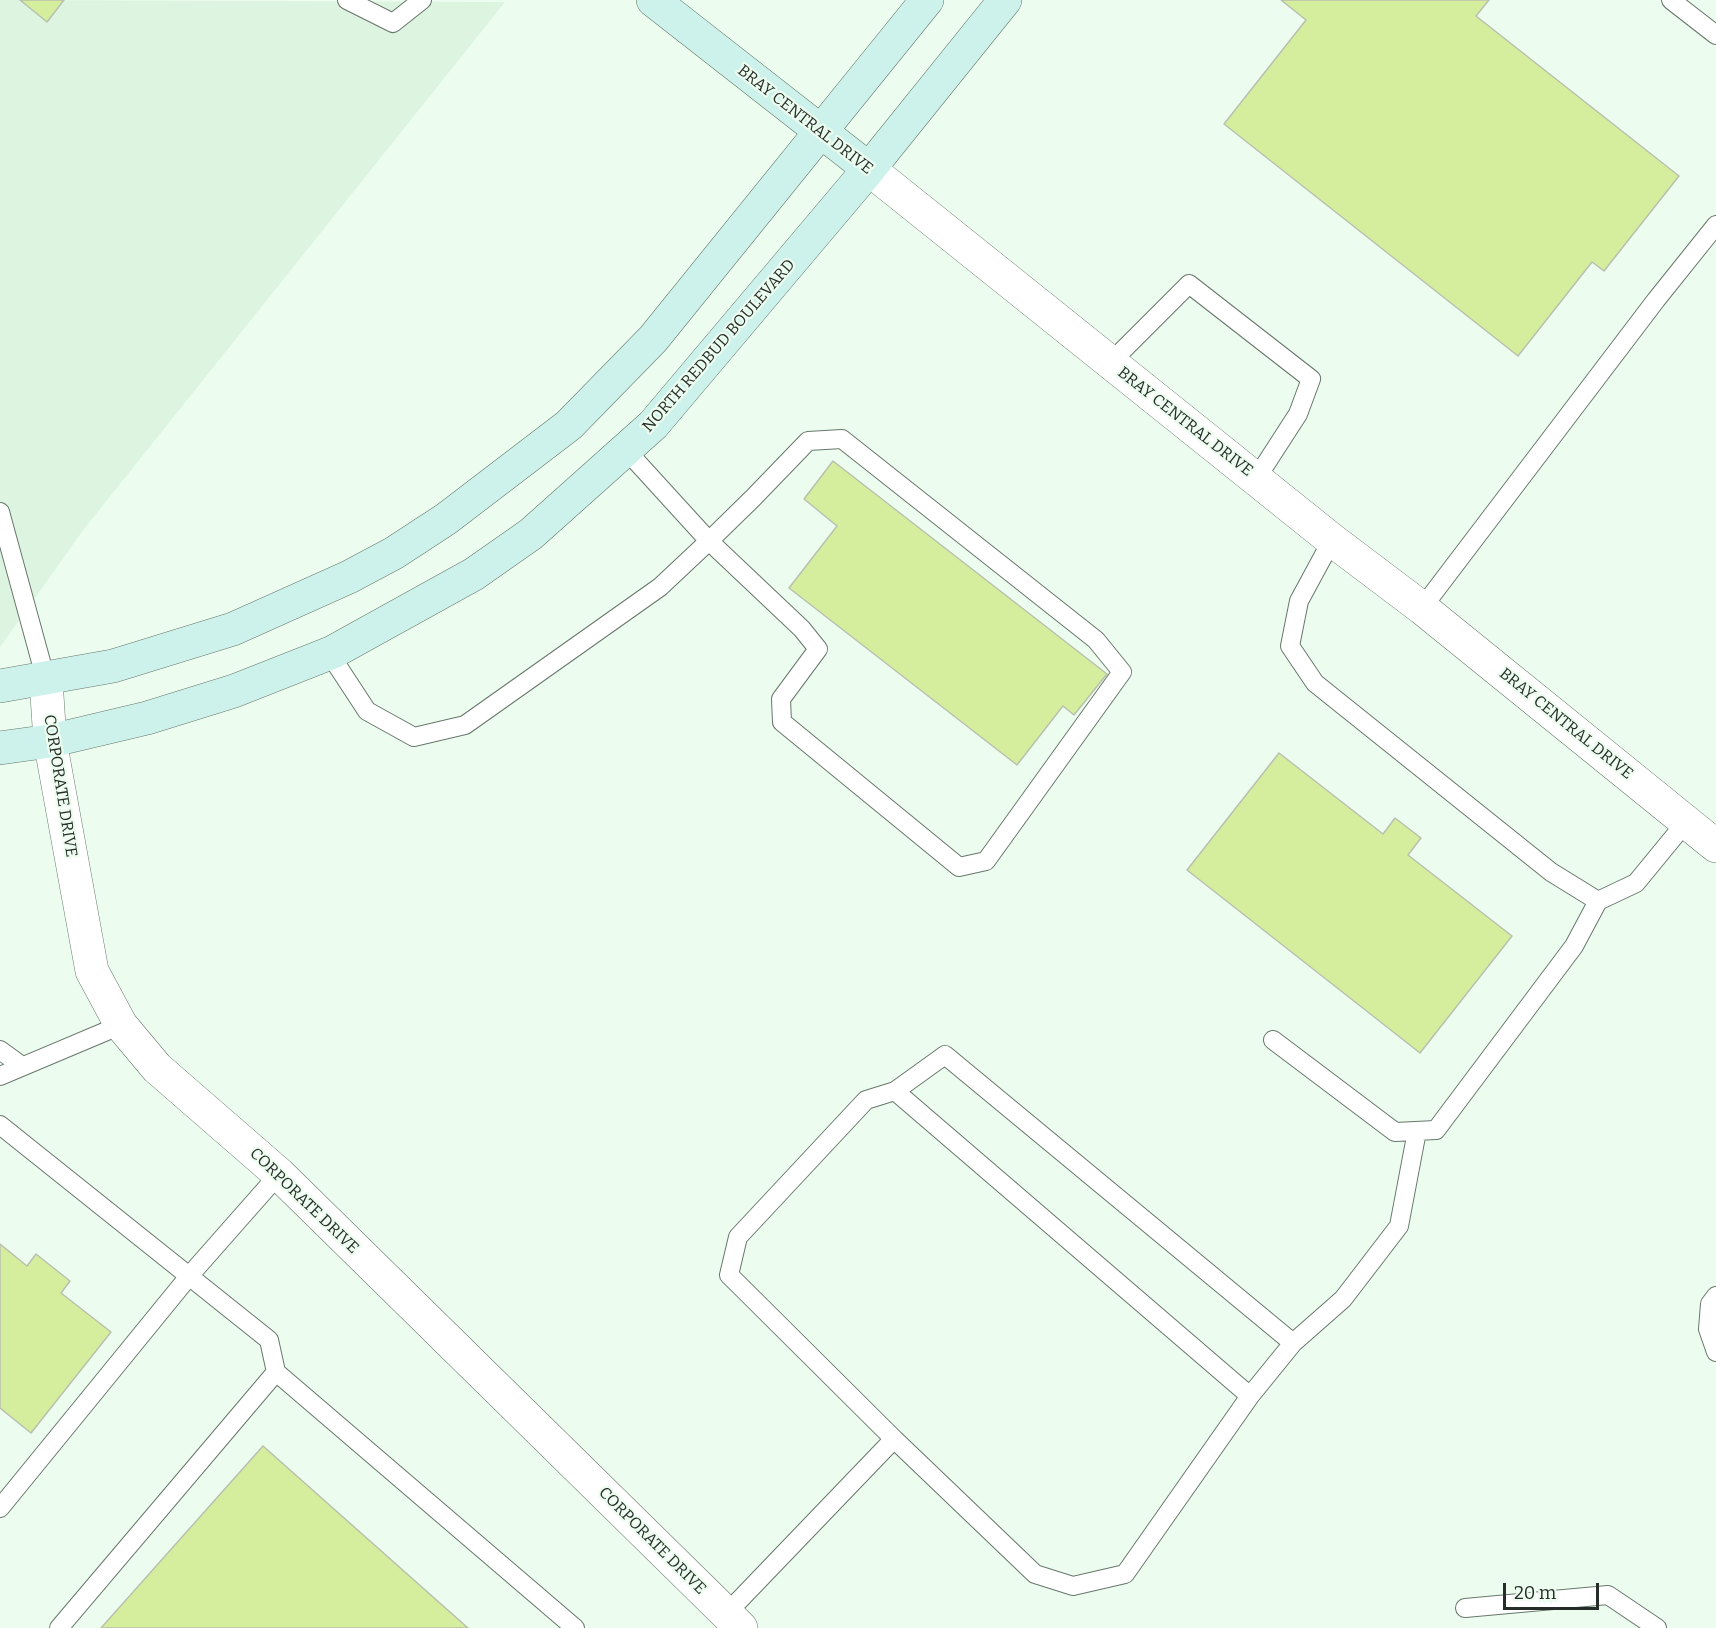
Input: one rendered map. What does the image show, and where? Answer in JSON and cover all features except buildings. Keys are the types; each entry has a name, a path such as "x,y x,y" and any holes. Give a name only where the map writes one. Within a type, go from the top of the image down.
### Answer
{"street":[{"name":"BRAY CENTRAL DRIVE","path":"653,0 820,133 869,169 1332,540 1422,608 1716,846"},
{"path":"0,686 46,680 113,666 233,628 350,577 394,553 446,519 569,425 645,347 927,0"},
{"name":"NORTH REDBUD BOULEVARD","path":"0,748 50,741 147,718 234,692 329,653 474,574 531,534 653,425 701,371 869,169 1005,0"},
{"name":"CORPORATE DRIVE","path":"46,680 50,741 92,971 121,1025 157,1068 279,1174 733,1621"}],"lane":[{"path":"347,0 393,23 422,0"},
{"path":"1671,0 1716,35"},
{"path":"1422,608 1656,300 1716,225"},
{"path":"1110,363 1189,284 1311,379 1298,414 1256,479"},
{"path":"329,653 367,711 414,737 465,725 660,587 709,541 808,441 842,439 1096,640 1122,672 986,861 959,867 782,722 781,699 818,649 802,629 709,541 626,450"},
{"path":"0,512 46,680"},
{"path":"1332,540 1299,601 1290,646 1315,682 1551,872 1598,901"},
{"path":"1273,1040 1395,1132 1436,1130 1574,946 1598,901 1636,883 1686,822"},
{"path":"0,1076 121,1025"},
{"path":"0,1050 22,1066"},
{"path":"1293,1343 945,1055 895,1091 867,1100 738,1237 729,1275 894,1439 1035,1574 1074,1586 1125,1574 1250,1396 1293,1343 1343,1299 1399,1226 1417,1131"},
{"path":"895,1091 1250,1396"},
{"path":"0,1125 269,1340 276,1372 575,1628"},
{"path":"0,1508 190,1275 279,1174"},
{"path":"1716,1296 1710,1304 1708,1329 1716,1352"},
{"path":"59,1628 276,1372"},
{"path":"733,1621 894,1439"},
{"path":"1465,1608 1608,1595 1657,1628"}],"shaded area":[{"path":"0,0 505,2 84,529 0,647"}]}
